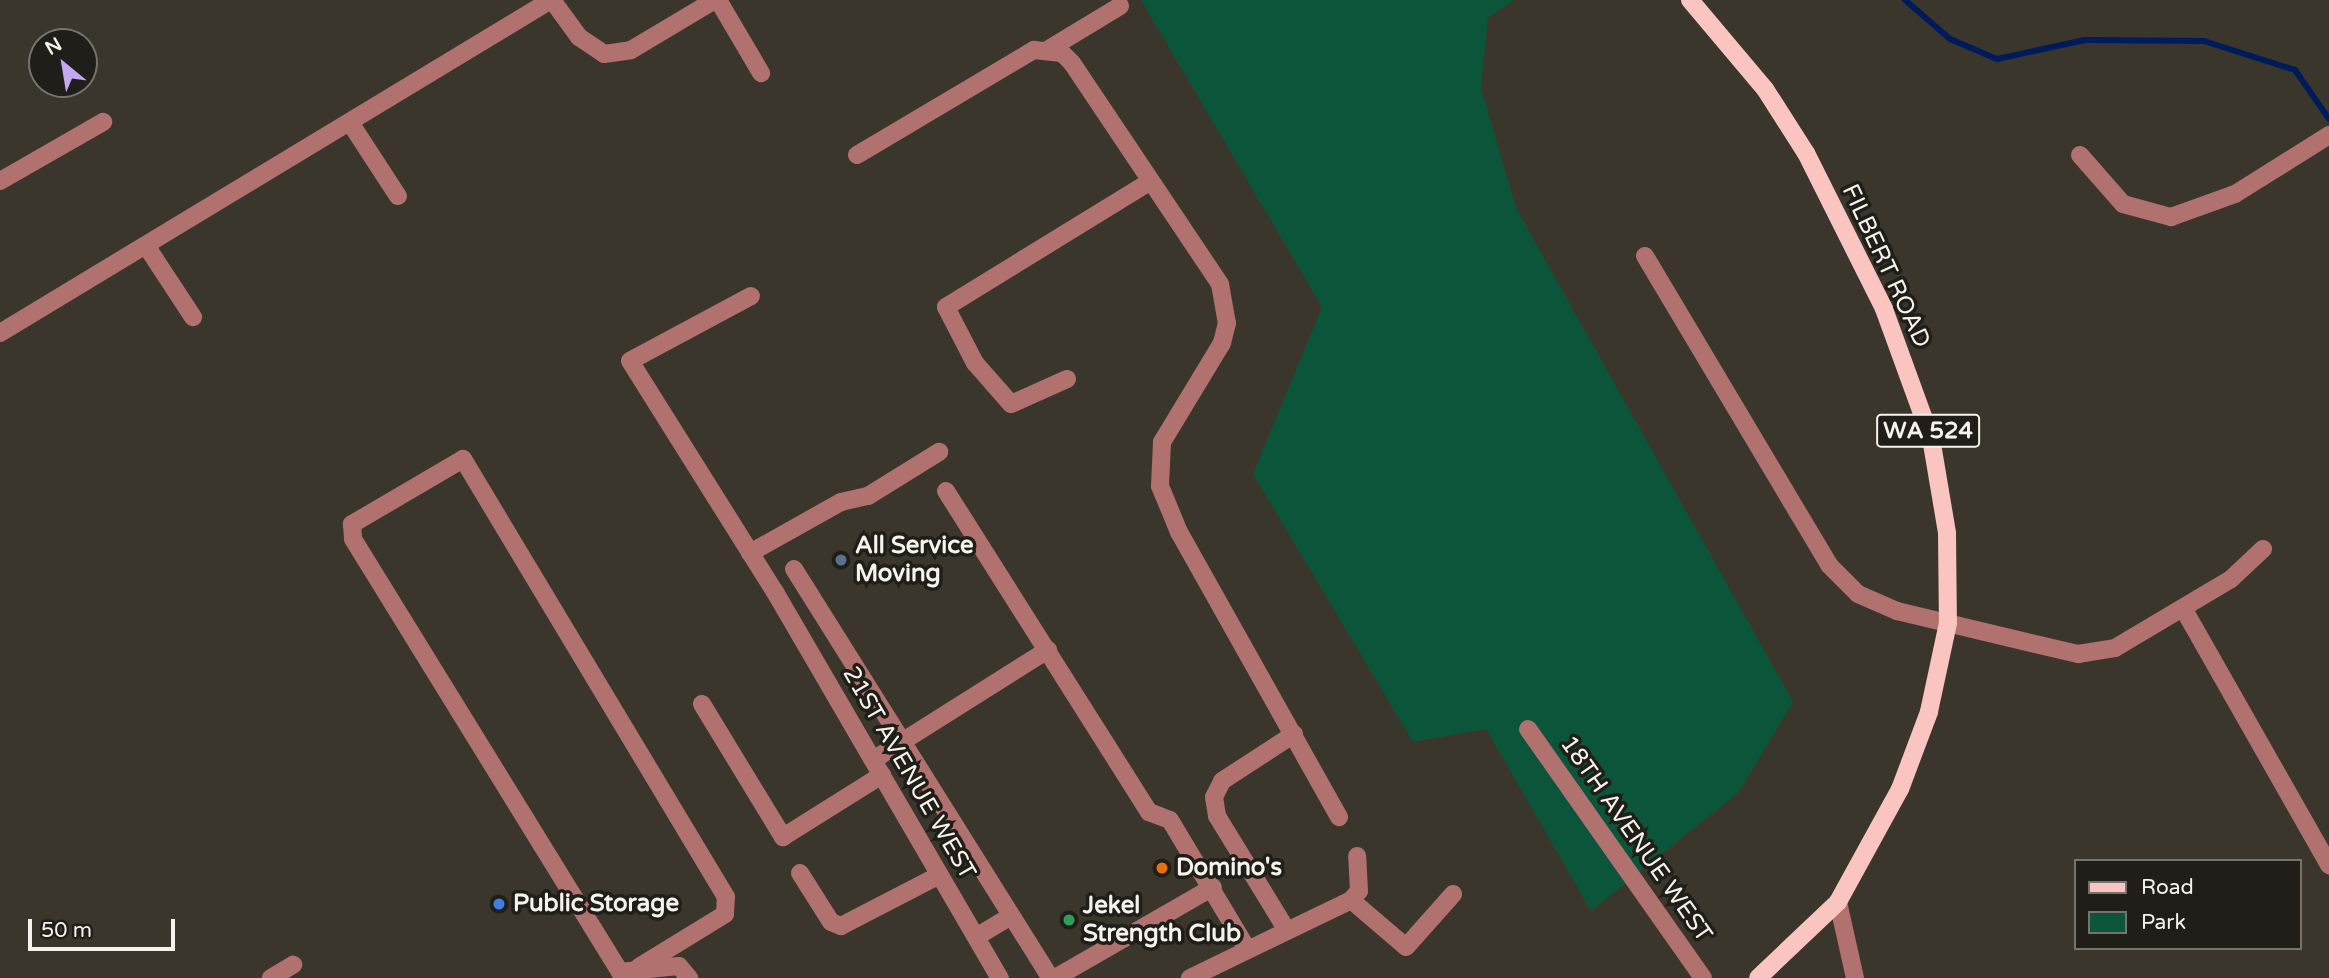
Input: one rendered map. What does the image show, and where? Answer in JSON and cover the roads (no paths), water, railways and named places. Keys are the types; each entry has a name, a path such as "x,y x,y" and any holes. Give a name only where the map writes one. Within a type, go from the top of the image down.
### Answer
{"main road":[{"name":"FILBERT ROAD","path":"1690,0 1765,89 1806,153 1884,309 1931,438 1947,533 1948,623 1929,712 1900,789 1838,902"},
{"name":"WA 524","path":"1758,978 1838,902"}],"street":[{"path":"0,333 351,124 551,0 579,37 604,54 631,50 717,0 761,73"},
{"path":"857,155 1018,57 1049,49 1120,6"},
{"path":"1049,49 1072,63 1149,182 1206,255 1220,284 1227,323 1205,375 1162,442 1160,486 1179,532 1339,817"},
{"path":"0,181 103,122"},
{"path":"351,124 398,196"},
{"path":"2080,155 2123,204 2171,216 2235,194 2329,135"},
{"path":"1067,379 1011,404 975,363 946,307 1149,182"},
{"path":"147,247 192,317"},
{"path":"1645,256 1829,565 1858,594 1948,623 2078,654 2115,648 2231,579 2263,549"},
{"name":"21ST AVENUE WEST","path":"751,296 630,361 775,592 1000,978"},
{"path":"750,553 841,502 869,496 939,452"},
{"path":"639,967 725,914 726,897 463,459 352,524 353,539 620,972 639,967 679,966 689,978"},
{"path":"946,491 1149,812 1170,820 1213,887 1246,947"},
{"path":"794,569 1008,918 1053,978 1213,887"},
{"path":"2183,608 2329,865"},
{"path":"702,704 783,836 877,768 900,741 1048,650"},
{"name":"18TH AVENUE WEST","path":"1528,729 1703,978"},
{"path":"1286,929 1217,816 1214,797 1222,781 1294,734"},
{"path":"1190,978 1246,947 1351,900 1359,891 1357,856"},
{"path":"800,873 831,922 841,926 940,875"},
{"path":"1351,900 1406,947 1453,894"},
{"path":"1838,902 1855,978"},
{"path":"976,937 1008,918"},
{"path":"271,978 293,965"}],"waterway":[{"path":"1905,0 1950,39 1997,59 2085,40 2204,41 2295,70 2329,119"}],"place":[{"name":"All Service Moving","path":"841,560"},
{"name":"Domino's","path":"1162,868"},
{"name":"Public Storage","path":"499,904"},
{"name":"Jekel Strength Club","path":"1069,920"}]}
